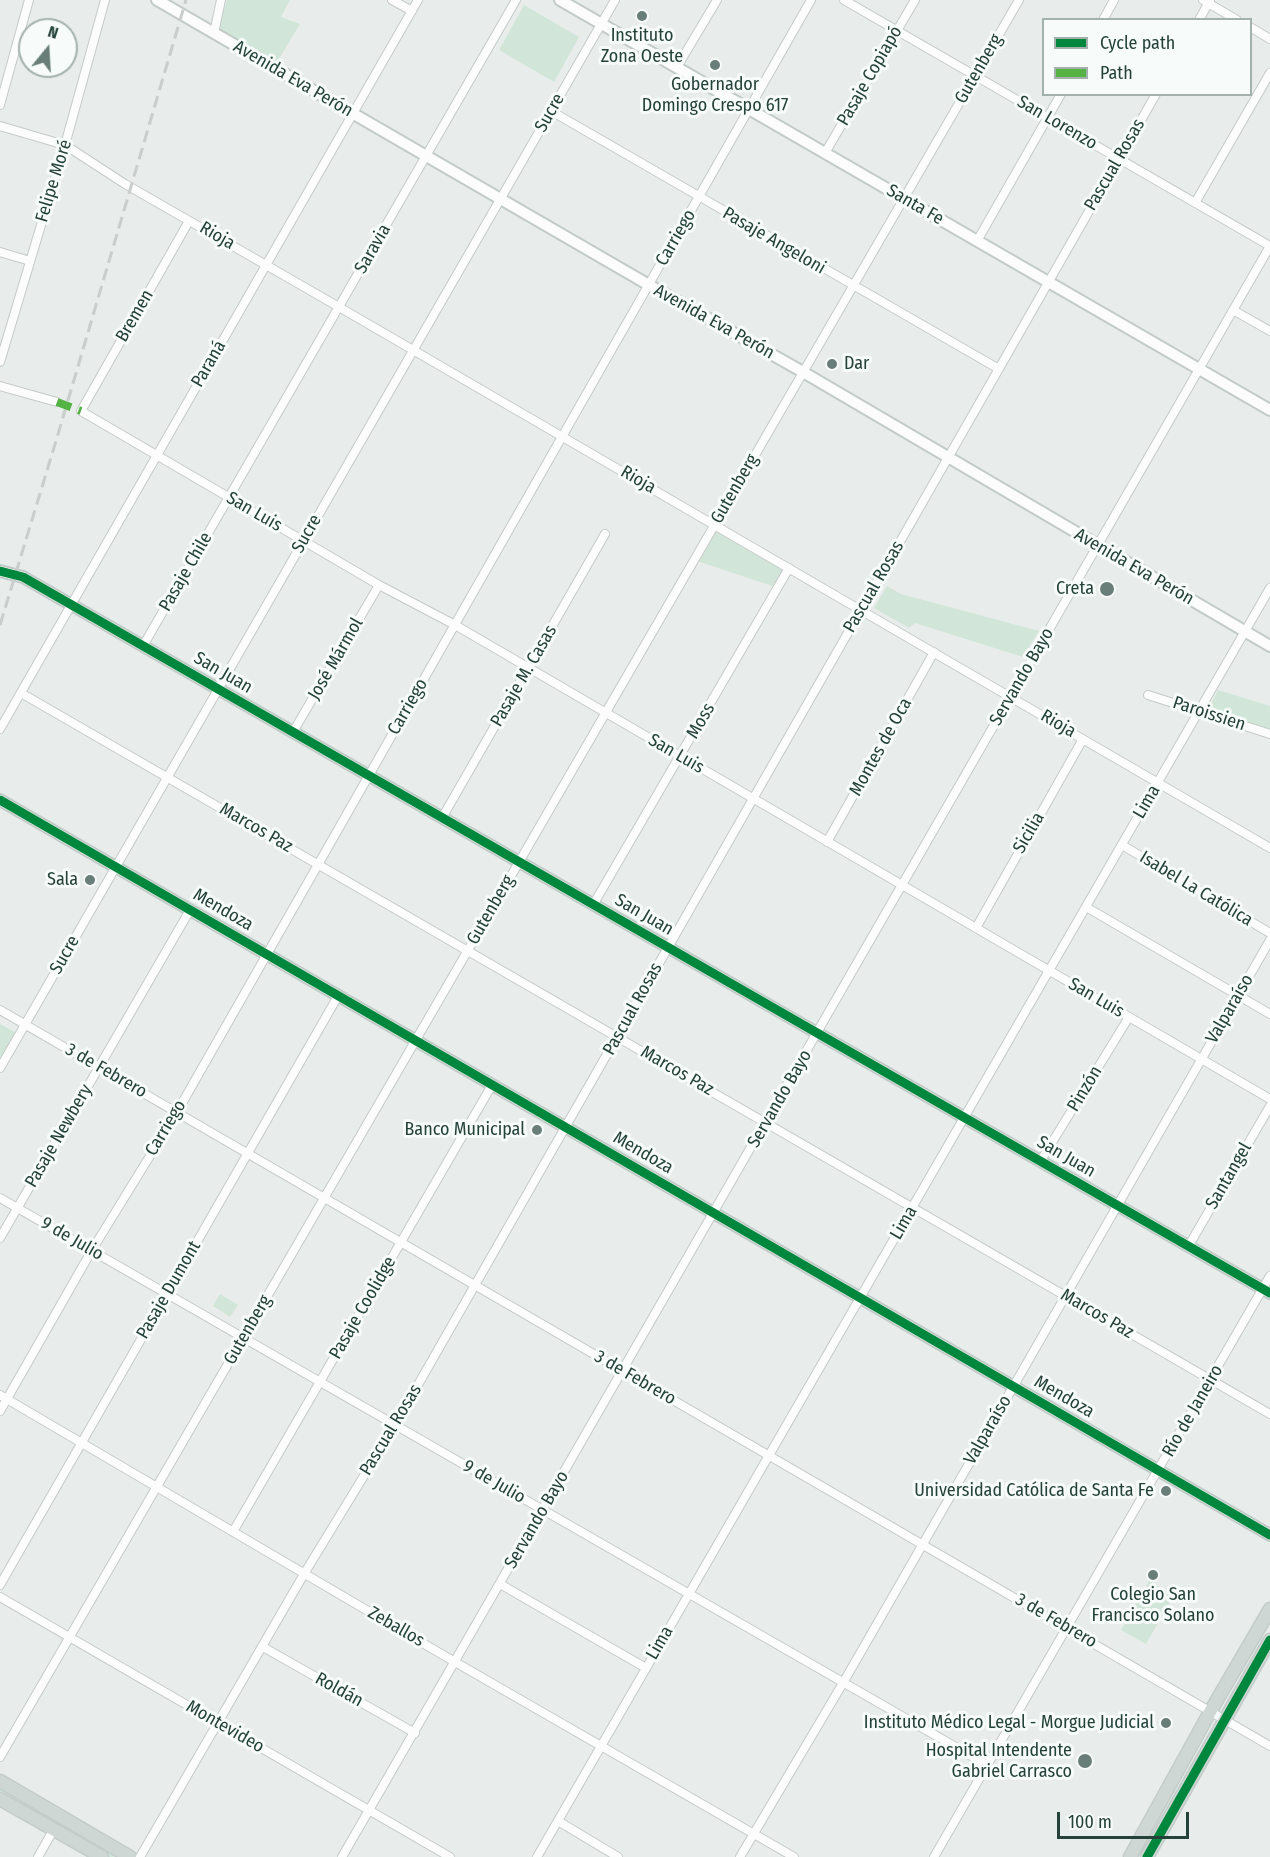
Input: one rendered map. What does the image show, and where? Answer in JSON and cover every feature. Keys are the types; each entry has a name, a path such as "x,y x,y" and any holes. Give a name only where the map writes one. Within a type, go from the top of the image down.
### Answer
{"main road":[{"name":"Avenida Eva Perón","path":"157,0 803,372 1270,646"},
{"name":"Santa Fe","path":"560,0 1270,410"},
{"name":"San Juan","path":"0,571 23,577 1266,1291"},
{"name":"Mendoza","path":"0,801 1270,1535"},
{"path":"1133,1852 1270,1609"},
{"path":"1150,1856 1270,1640"},
{"path":"0,1781 130,1857"},
{"path":"0,1799 102,1857"}],"street":[{"path":"0,105 29,0"},
{"name":"Felipe Moré","path":"0,362 105,0"},
{"path":"214,33 221,0"},
{"path":"392,0 412,11"},
{"name":"Paraná","path":"0,729 418,0"},
{"name":"Saravia","path":"229,498 516,0"},
{"name":"Sucre","path":"0,1068 615,0"},
{"path":"677,67 717,0"},
{"name":"Carriego","path":"0,1411 4,1397 177,1112 812,0"},
{"name":"San Lorenzo","path":"844,0 1270,246"},
{"name":"Pasaje Copiapó","path":"825,153 915,0"},
{"name":"Gutenberg","path":"0,1757 1019,0"},
{"path":"1104,18 1114,0"},
{"path":"1200,18 1207,1 1234,18"},
{"path":"1252,28 1270,39"},
{"path":"1195,203 1270,73"},
{"path":"977,241 1059,96"},
{"name":"Pascual Rosas","path":"140,1857 304,1574 395,1425 1155,96"},
{"name":"Pasaje Angeloni","path":"551,111 999,369"},
{"name":"Rioja","path":"0,126 65,144 125,184 267,264 1270,848"},
{"name":"Bremen","path":"81,411 189,221"},
{"name":"Servando Bayo","path":"342,1857 1270,246"},
{"path":"0,252 30,261"},
{"path":"1233,310 1270,331"},
{"path":"0,386 57,402"},
{"name":"San Luis","path":"81,411 1270,1099"},
{"name":"Pasaje Chile","path":"143,646 229,498"},
{"name":"Pasaje M. Casas","path":"442,818 605,534"},
{"name":"Moss","path":"593,905 789,568"},
{"name":"José Mármol","path":"293,732 379,585"},
{"name":"Lima","path":"537,1857 1270,588"},
{"name":"Montes de Oca","path":"827,842 934,652"},
{"name":"Marcos Paz","path":"21,693 1270,1414"},
{"name":"Paroissien","path":"1148,695 1270,734"},
{"name":"Sicilia","path":"976,928 1083,739"},
{"name":"Isabel La Católica","path":"1122,845 1270,933"},
{"path":"1086,907 1270,1014"},
{"name":"Pasaje Newbery","path":"0,1238 190,910"},
{"name":"Valparaíso","path":"740,1857 843,1683 1270,940"},
{"name":"Pasaje Dumont","path":"0,1585 338,996"},
{"name":"3 de Febrero","path":"0,1010 1270,1746"},
{"name":"Pinzón","path":"1040,1162 1129,1017"},
{"name":"Pasaje Coolidge","path":"234,1530 492,1085"},
{"name":"Santangel","path":"1188,1246 1270,1106"},
{"name":"9 de Julio","path":"0,1198 987,1766"},
{"name":"Río de Janeiro","path":"934,1857 1210,1380 1266,1291 1270,1276"},
{"name":"Zeballos","path":"4,1397 234,1530 304,1574 455,1662 794,1857"},
{"path":"500,1584 646,1668"},
{"name":"Montevideo","path":"0,1597 450,1857"},
{"name":"Roldán","path":"263,1647 415,1733"},
{"path":"558,1821 618,1857"},
{"path":"38,1857 54,1829"},
{"path":"1133,1852 1150,1856"}],"green space":[{"path":"227,0 290,0 281,17 300,24 277,62 221,30 220,22"},
{"path":"524,5 579,37 554,82 499,50"},
{"path":"715,531 784,571 775,587 697,561"},
{"path":"887,586 901,594 1039,631 1023,657 915,623 909,628 874,608"},
{"path":"1218,690 1270,706 1270,729 1208,710"},
{"path":"0,1024 17,1033 0,1061"},
{"path":"220,1294 238,1305 230,1317 213,1306"},
{"path":"1149,1581 1174,1595 1146,1644 1121,1630"},
{"path":"0,1781 130,1857 102,1857 0,1799"}],"railway":[{"path":"0,625 186,0"}],"marked path":[{"path":"57,402 81,411"}],"cycle path":[{"path":"0,571 23,577 1270,1293"},
{"path":"0,800 1270,1535"},
{"path":"1147,1857 1270,1640"}],"place":[{"name":"Instituto Zona Oeste","path":"642,16"},
{"name":"Gobernador Domingo Crespo 617","path":"715,65"},
{"name":"Dar","path":"832,364"},
{"name":"Creta","path":"1107,589"},
{"name":"Sala","path":"90,880"},
{"name":"Banco Municipal","path":"537,1130"},
{"name":"Universidad Católica de Santa Fe","path":"1166,1491"},
{"name":"Colegio San Francisco Solano","path":"1153,1575"},
{"name":"Instituto Médico Legal - Morgue Judicial","path":"1166,1723"},
{"name":"Hospital Intendente Gabriel Carrasco","path":"1085,1761"}]}
